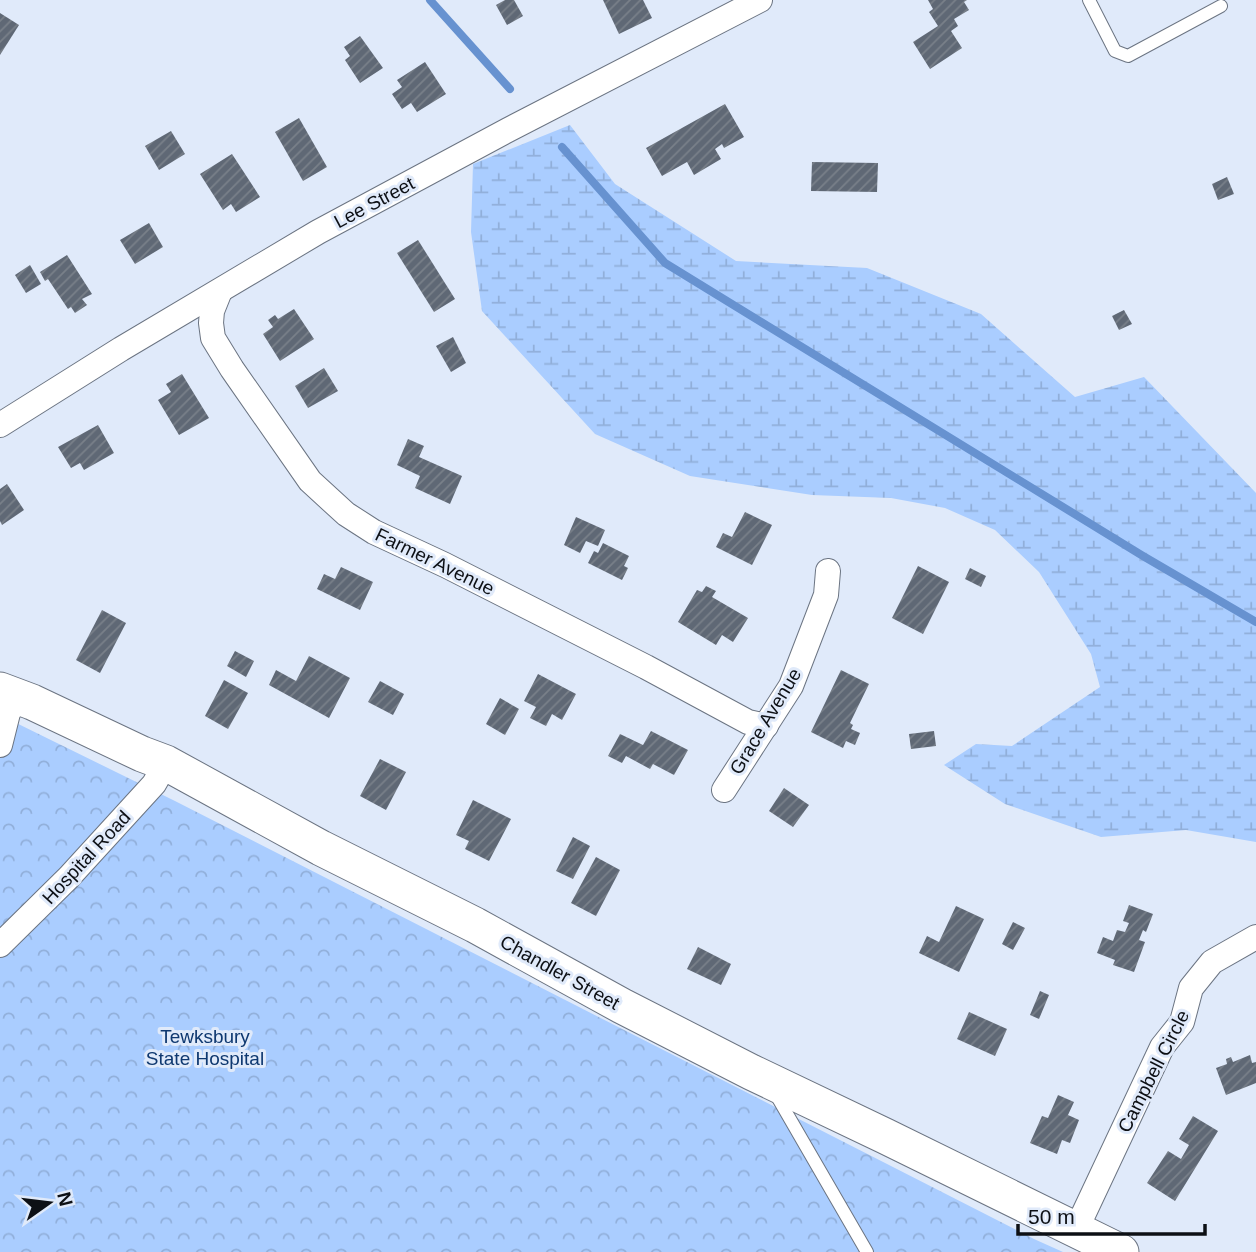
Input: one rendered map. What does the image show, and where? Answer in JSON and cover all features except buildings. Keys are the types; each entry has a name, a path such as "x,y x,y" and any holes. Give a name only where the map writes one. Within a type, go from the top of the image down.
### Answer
{"street":[{"name":"Lee Street","path":"0,425 121,349 318,232 760,0"},
{"name":"Farmer Avenue","path":"220,291 212,311 213,338 310,481 346,514 374,532 634,661 748,722 766,726"},
{"name":"Grace Avenue","path":"724,790 791,686 826,595 828,571"},
{"path":"0,744 8,713 9,694"},
{"name":"Chandler Street","path":"9,694 166,764 321,848 475,925 622,1006 1121,1252"},
{"name":"Hospital Road","path":"0,945 60,887 155,784 166,764"},
{"name":"Campbell Circle","path":"1076,1230 1162,1047 1182,1022 1191,988 1212,962 1256,937"}],"lane":[{"path":"1089,0 1115,51 1128,56 1221,6"},
{"path":"768,1080 867,1252"}],"green space":[{"path":"570,125 615,184 736,261 867,268 981,314 1075,397 1144,377 1256,493 1256,842 1186,830 1101,837 1005,804 944,765 976,744 1012,746 1100,687 1091,654 1039,572 995,530 945,508 891,498 812,495 690,476 595,434 482,311 471,232 473,164"},
{"name":"Tewksbury State Hospital","path":"0,715 175,801 1063,1252 0,1252"}],"waterway":[{"path":"430,0 510,89"},
{"path":"562,147 665,263 1143,556 1256,622"}]}
